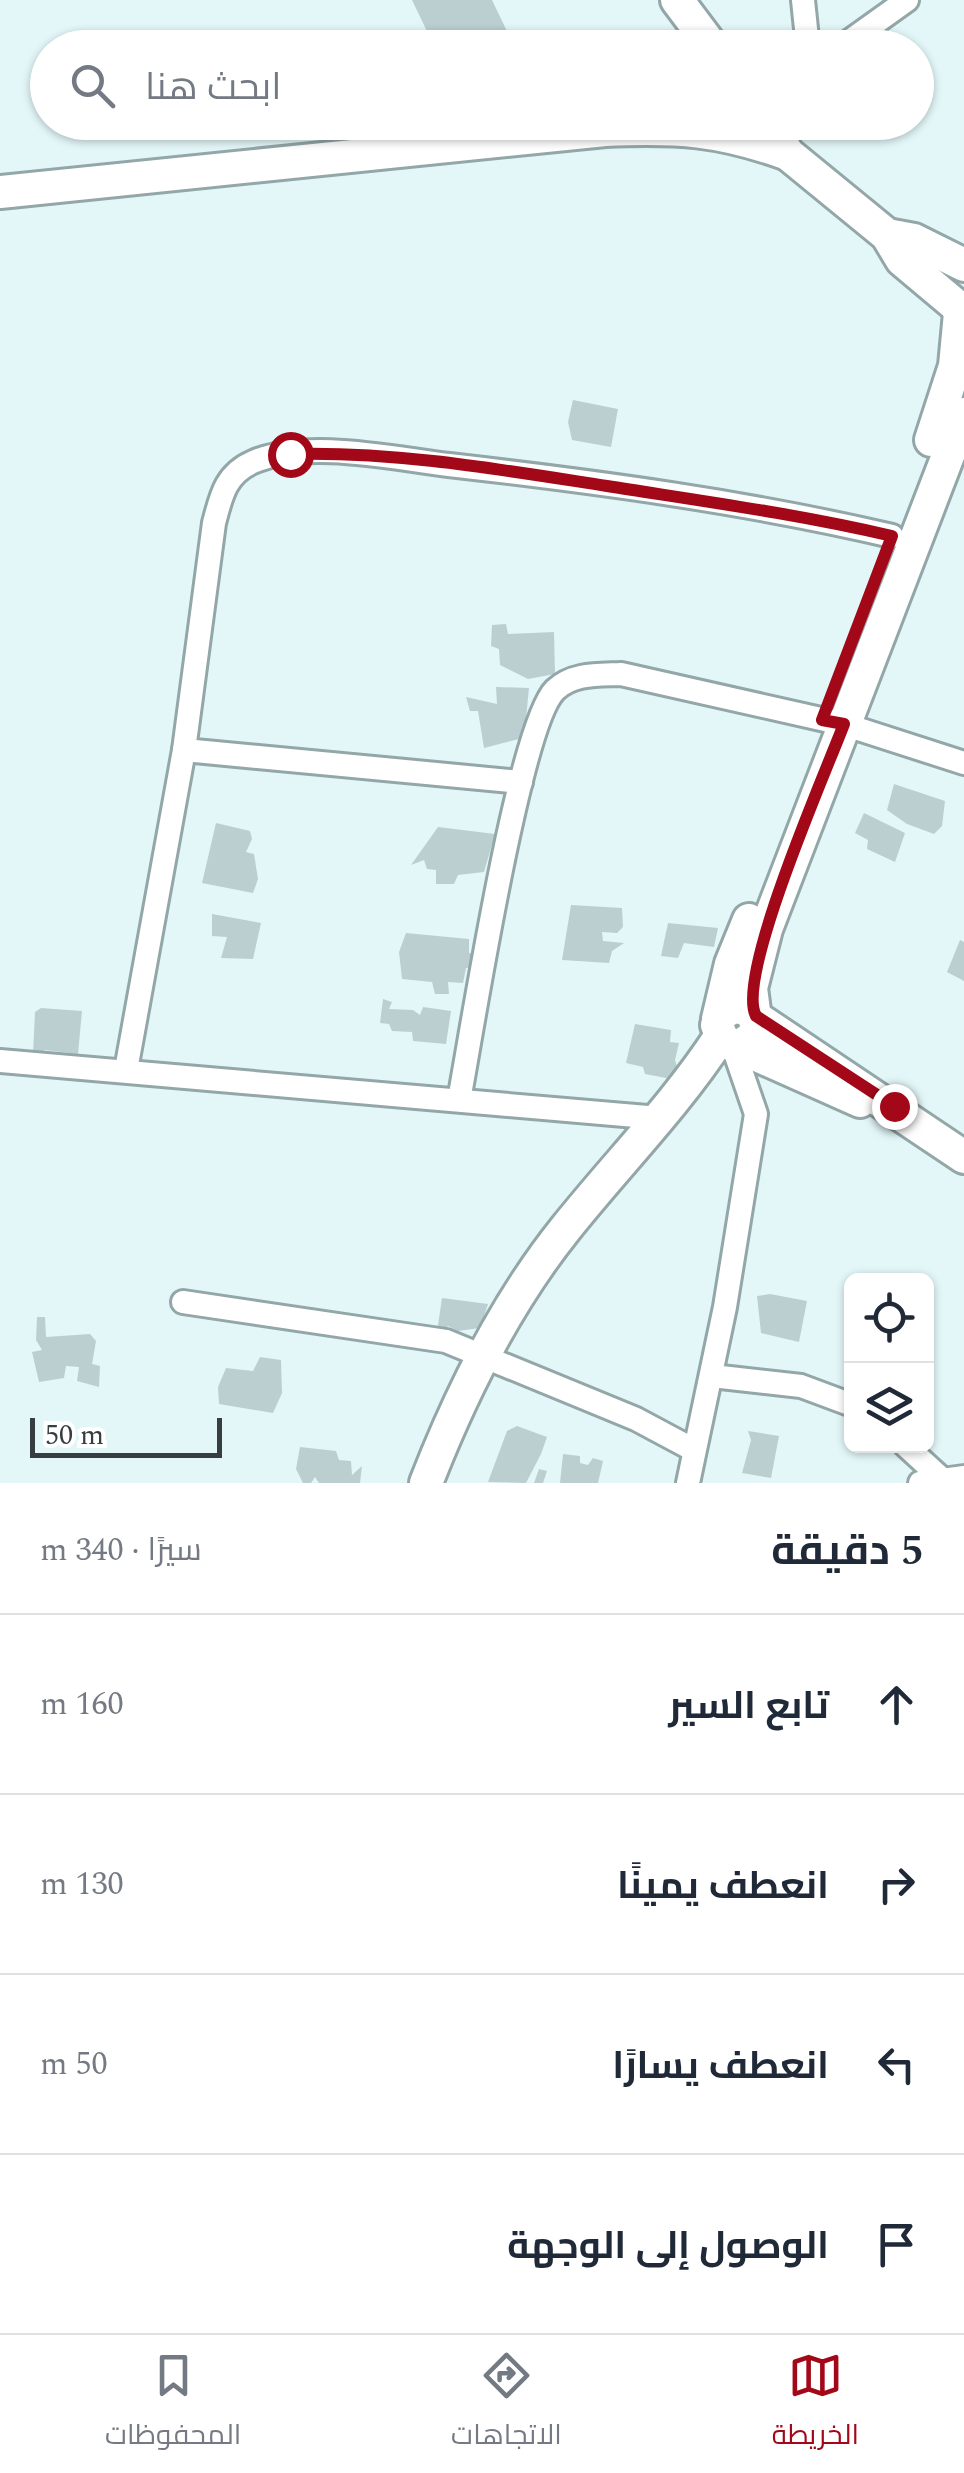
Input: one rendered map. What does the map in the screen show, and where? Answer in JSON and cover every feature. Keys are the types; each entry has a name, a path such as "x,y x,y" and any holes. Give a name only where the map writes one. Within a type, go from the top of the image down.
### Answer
{"street":[{"path":"677,0 700,30"},
{"path":"803,0 806,30"},
{"path":"865,30 906,0"},
{"path":"0,192 507,140"},
{"path":"750,140 788,154"},
{"path":"754,1014 755,965 892,536 944,406 955,366 961,307 902,260 886,235 788,154 779,140"},
{"path":"886,235 914,240 964,265"},
{"path":"688,1483 712,1376 756,1114 728,1037 731,964 964,414"},
{"path":"126,1070 184,750 214,523 223,488 232,475 253,462 290,454 344,452 602,485 807,518 892,536"},
{"path":"459,1100 521,782 540,710 557,688 583,675 621,674 833,722 964,763"},
{"path":"184,750 521,782"},
{"path":"426,1483 483,1355 546,1256 728,1037 736,1006 754,1014 964,1157"},
{"path":"728,1037 936,1137"},
{"path":"0,1060 659,1118"},
{"path":"183,1302 406,1332 483,1355 636,1419 694,1450"},
{"path":"712,1376 801,1386 844,1402"},
{"path":"914,1453 942,1479"}],"building":[{"path":"412,0 492,0 506,30 426,30"},
{"path":"573,400 618,409 611,447 572,440 568,422"},
{"path":"506,624 508,634 554,632 555,674 528,679 500,665 499,649 491,646 492,625"},
{"path":"496,687 529,688 525,729 523,738 484,748 478,711 470,711 466,697 497,704"},
{"path":"894,784 945,801 942,826 934,834 907,824 887,810"},
{"path":"864,813 905,833 895,862 867,849 868,840 855,833"},
{"path":"216,823 250,831 252,839 246,852 254,854 258,879 253,893 202,883"},
{"path":"438,827 495,834 484,872 458,875 454,884 436,884 436,870 427,869 424,860 411,865"},
{"path":"571,905 622,908 623,927 617,933 602,932 603,941 624,943 612,951 609,963 562,960"},
{"path":"212,914 261,923 253,959 221,958 227,937 212,936"},
{"path":"668,923 718,928 714,947 684,943 678,958 661,956"},
{"path":"406,933 469,939 469,953 477,954 475,967 466,968 463,983 448,982 449,994 435,994 432,982 402,979 399,952"},
{"path":"960,940 964,942 964,981 947,972"},
{"path":"383,999 392,1002 389,1009 413,1010 420,1015 423,1007 451,1011 446,1044 413,1041 412,1032 392,1031 389,1024 380,1023"},
{"path":"41,1008 82,1011 78,1054 45,1050 33,1054 35,1012"},
{"path":"635,1024 671,1030 670,1042 679,1043 675,1060 679,1073 671,1079 645,1074 643,1067 626,1063"},
{"path":"770,1294 807,1301 799,1342 761,1333 757,1296"},
{"path":"442,1298 488,1304 480,1328 458,1331 448,1326 444,1333 437,1332"},
{"path":"37,1317 45,1317 46,1337 90,1334 96,1341 92,1364 100,1366 99,1387 77,1381 79,1367 66,1366 64,1378 39,1382 32,1352 42,1350 36,1340"},
{"path":"260,1357 281,1360 282,1393 273,1413 219,1404 218,1387 226,1368 253,1371"},
{"path":"517,1426 547,1437 526,1483 488,1482 507,1431"},
{"path":"748,1431 779,1436 771,1478 742,1473 751,1440"},
{"path":"300,1447 336,1451 339,1460 351,1461 352,1475 362,1466 360,1483 319,1483 315,1477 311,1483 303,1483 296,1469"},
{"path":"563,1454 580,1456 580,1463 588,1465 593,1458 603,1461 598,1483 560,1483"},
{"path":"539,1469 547,1471 543,1483 534,1483"}],"route":[{"path":"290,454 344,452 528,474 836,522 892,536 822,720 844,724 766,929 751,988 752,1012 756,1016 894,1106"}]}
